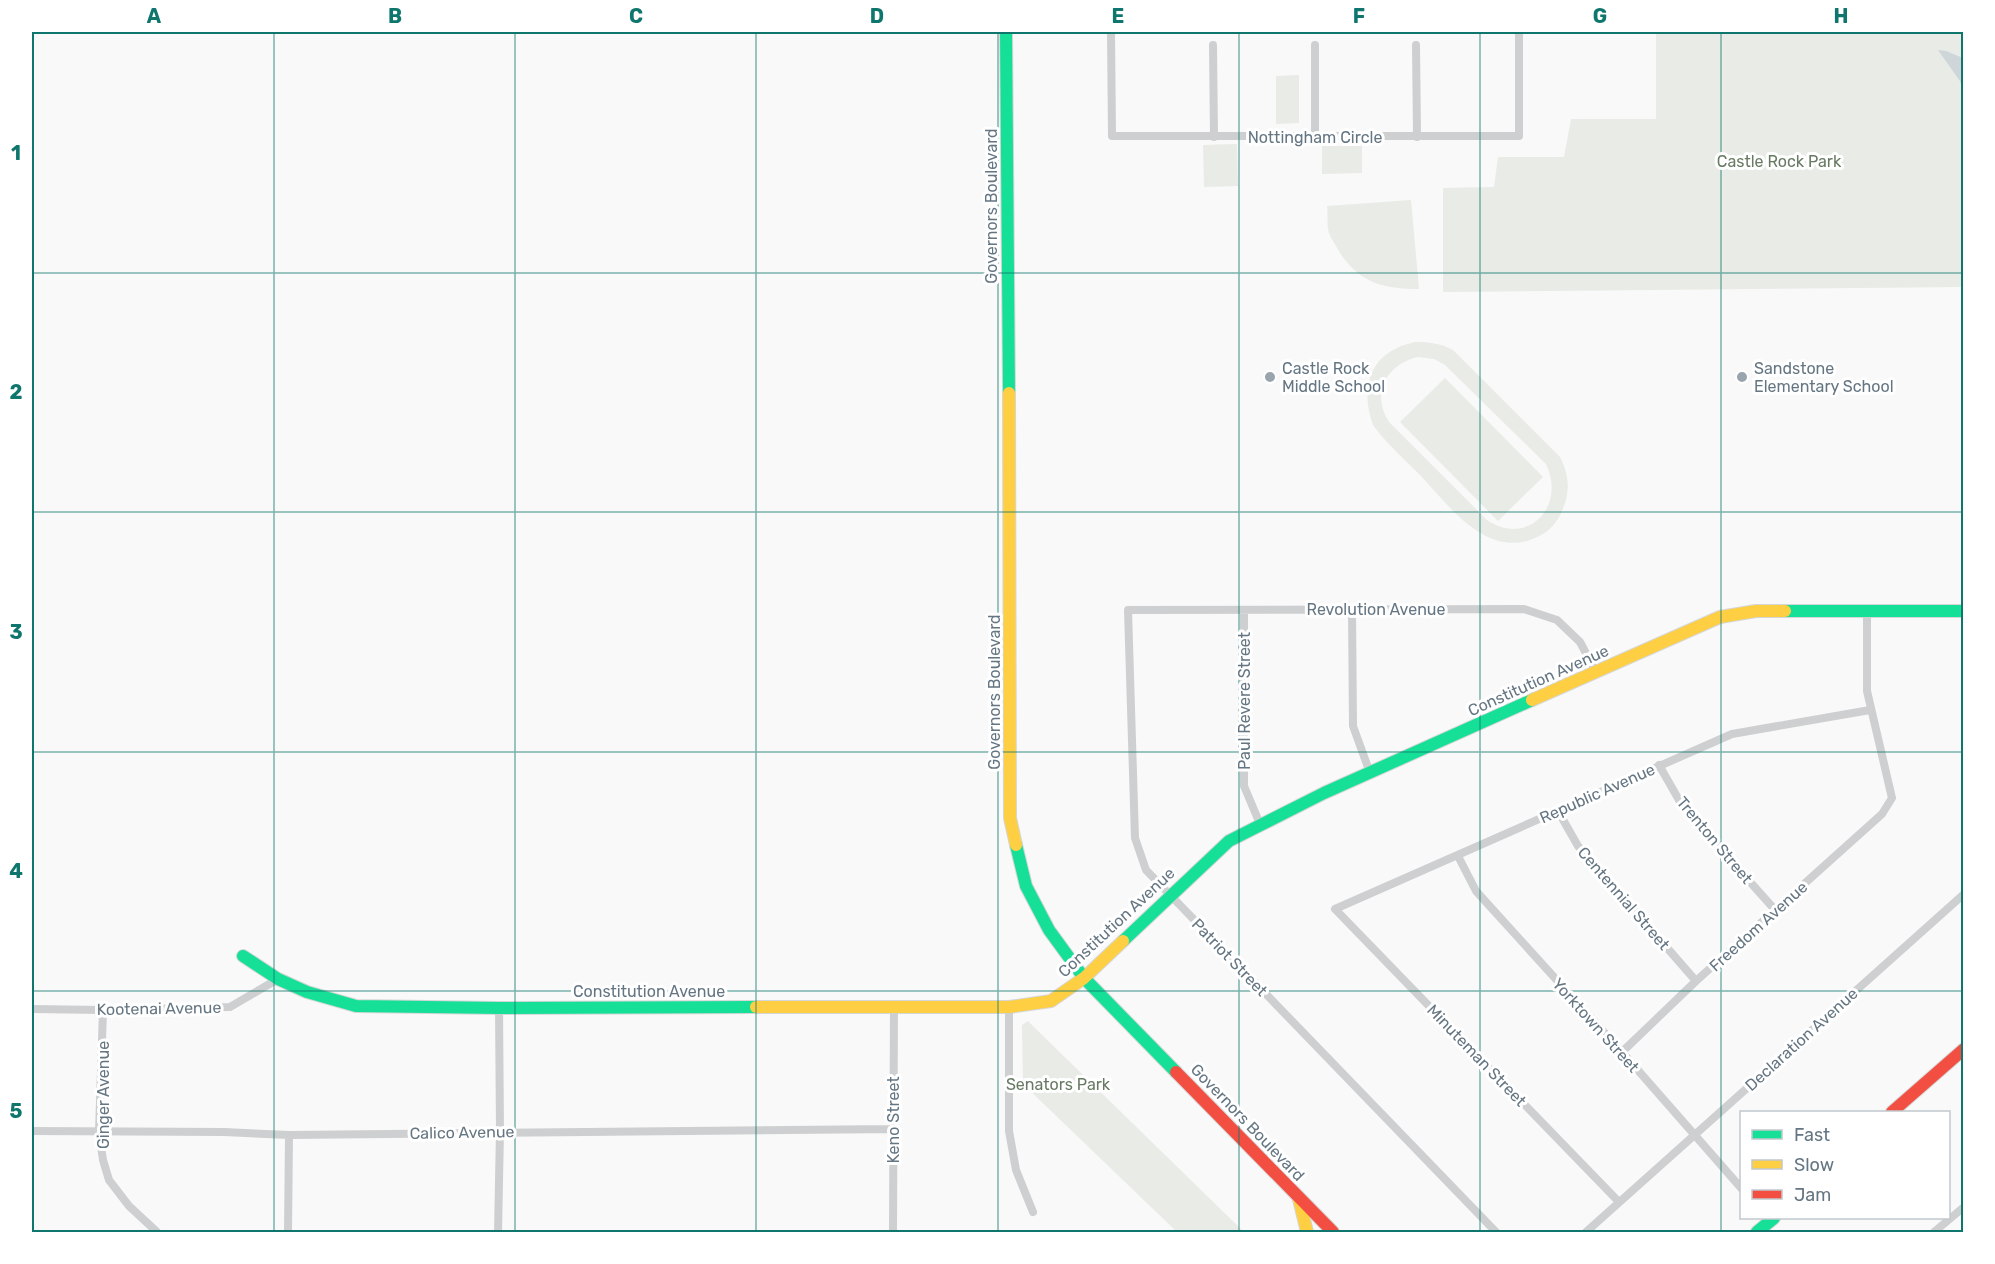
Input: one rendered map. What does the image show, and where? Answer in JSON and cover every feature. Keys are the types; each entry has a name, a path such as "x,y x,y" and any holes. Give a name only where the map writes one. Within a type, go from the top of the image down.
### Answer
{"street":[{"name":"Governors Boulevard","path":"1006,32 1010,818 1026,886 1049,930 1084,978 1333,1233"},
{"name":"Nottingham Circle","path":"1111,32 1112,136 1214,137 1519,136 1519,32"},
{"path":"1213,45 1214,137"},
{"path":"1315,45 1315,137"},
{"path":"1416,45 1417,137"},
{"path":"1352,609 1353,726 1370,773"},
{"name":"Revolution Avenue","path":"1128,610 1524,609 1557,620 1580,642 1596,672"},
{"name":"Patriot Street","path":"1128,610 1135,838 1146,870 1496,1233"},
{"name":"Paul Revere Street","path":"1244,610 1244,786 1260,824"},
{"name":"Constitution Avenue","path":"243,956 278,979 307,992 356,1006 1010,1007 1052,1001 1084,978 1228,841 1370,773 1720,617 1756,611 1964,611"},
{"path":"1867,612 1867,691 1870,710"},
{"name":"Republic Avenue","path":"1335,909 1732,734 1870,710"},
{"name":"Freedom Avenue","path":"1622,1052 1696,981 1882,814 1892,798 1870,710"},
{"name":"Trenton Street","path":"1659,765 1683,807 1776,910"},
{"name":"Centennial Street","path":"1558,811 1578,846 1696,981"},
{"name":"Yorktown Street","path":"1458,856 1476,891 1740,1187"},
{"name":"Declaration Avenue","path":"1586,1233 1964,894"},
{"name":"Minuteman Street","path":"1335,909 1619,1202"},
{"name":"Kootenai Avenue","path":"32,1009 230,1007 278,979"},
{"name":"Keno Street","path":"893,1233 894,1007"},
{"path":"1010,1007 1010,1131 1016,1170 1033,1212"},
{"path":"498,1233 499,1008"},
{"name":"Ginger Avenue","path":"103,1010 99,1132 103,1160 109,1180 129,1206 157,1233"},
{"path":"1894,1111 1964,1049"},
{"name":"Calico Avenue","path":"32,1131 224,1132 288,1135 500,1131 893,1129"},
{"path":"288,1135 288,1233"},
{"path":"1299,1198 1307,1233"},
{"path":"1934,1233 1964,1207"},
{"path":"1757,1233 1770,1219"}],"green space":[{"name":"Castle Rock Park","path":"1656,32 1963,32 1963,287 1443,292 1443,188 1494,187 1498,157 1564,157 1571,119 1656,119"},
{"path":"1299,75 1299,123 1276,124 1276,76"},
{"path":"1237,144 1238,186 1204,187 1203,145"},
{"path":"1322,146 1362,146 1362,173 1322,174"},
{"path":"1411,200 1419,289 1381,285 1371,281 1352,268 1330,236 1327,206"},
{"path":"1415,342 1434,343 1453,350 1560,457 1566,472 1567,495 1559,517 1545,532 1527,541 1510,543 1495,540 1480,533 1454,511 1389,445 1373,425 1368,392 1373,371 1387,354","holes":["1418,357 1434,359 1445,365 1546,464 1551,480 1551,495 1547,508 1539,519 1528,526 1516,529 1502,527 1487,520 1390,423 1381,402 1384,382 1397,366 1407,361"]},
{"path":"1445,378 1543,477 1498,521 1400,422"},
{"name":"Senators Park","path":"1028,1021 1244,1232 1177,1232 1023,1084 1022,1025"}],"shaded area":[{"path":"1938,50 1963,58 1963,90 1960,81"}],"traffic: fast":[{"path":"1006,32 1009,393"},
{"path":"1785,611 1964,611"},
{"path":"1123,941 1229,841 1324,793 1532,700"},
{"path":"1016,845 1026,886 1049,930 1084,978 1176,1072"},
{"path":"243,956 278,979 307,992 356,1006 756,1007"},
{"path":"1757,1232 1773,1219"}],"traffic: slow":[{"path":"1009,393 1010,818 1016,845"},
{"path":"1532,700 1720,617 1756,611 1785,611"},
{"path":"756,1007 1009,1007 1051,1001 1084,978 1123,941"},
{"path":"1299,1199 1307,1232"}],"traffic: jam":[{"path":"1893,1111 1964,1049"},
{"path":"1176,1072 1333,1232"}],"place":[{"name":"Castle Rock Middle School","path":"1270,377"},
{"name":"Sandstone Elementary School","path":"1742,377"}]}
